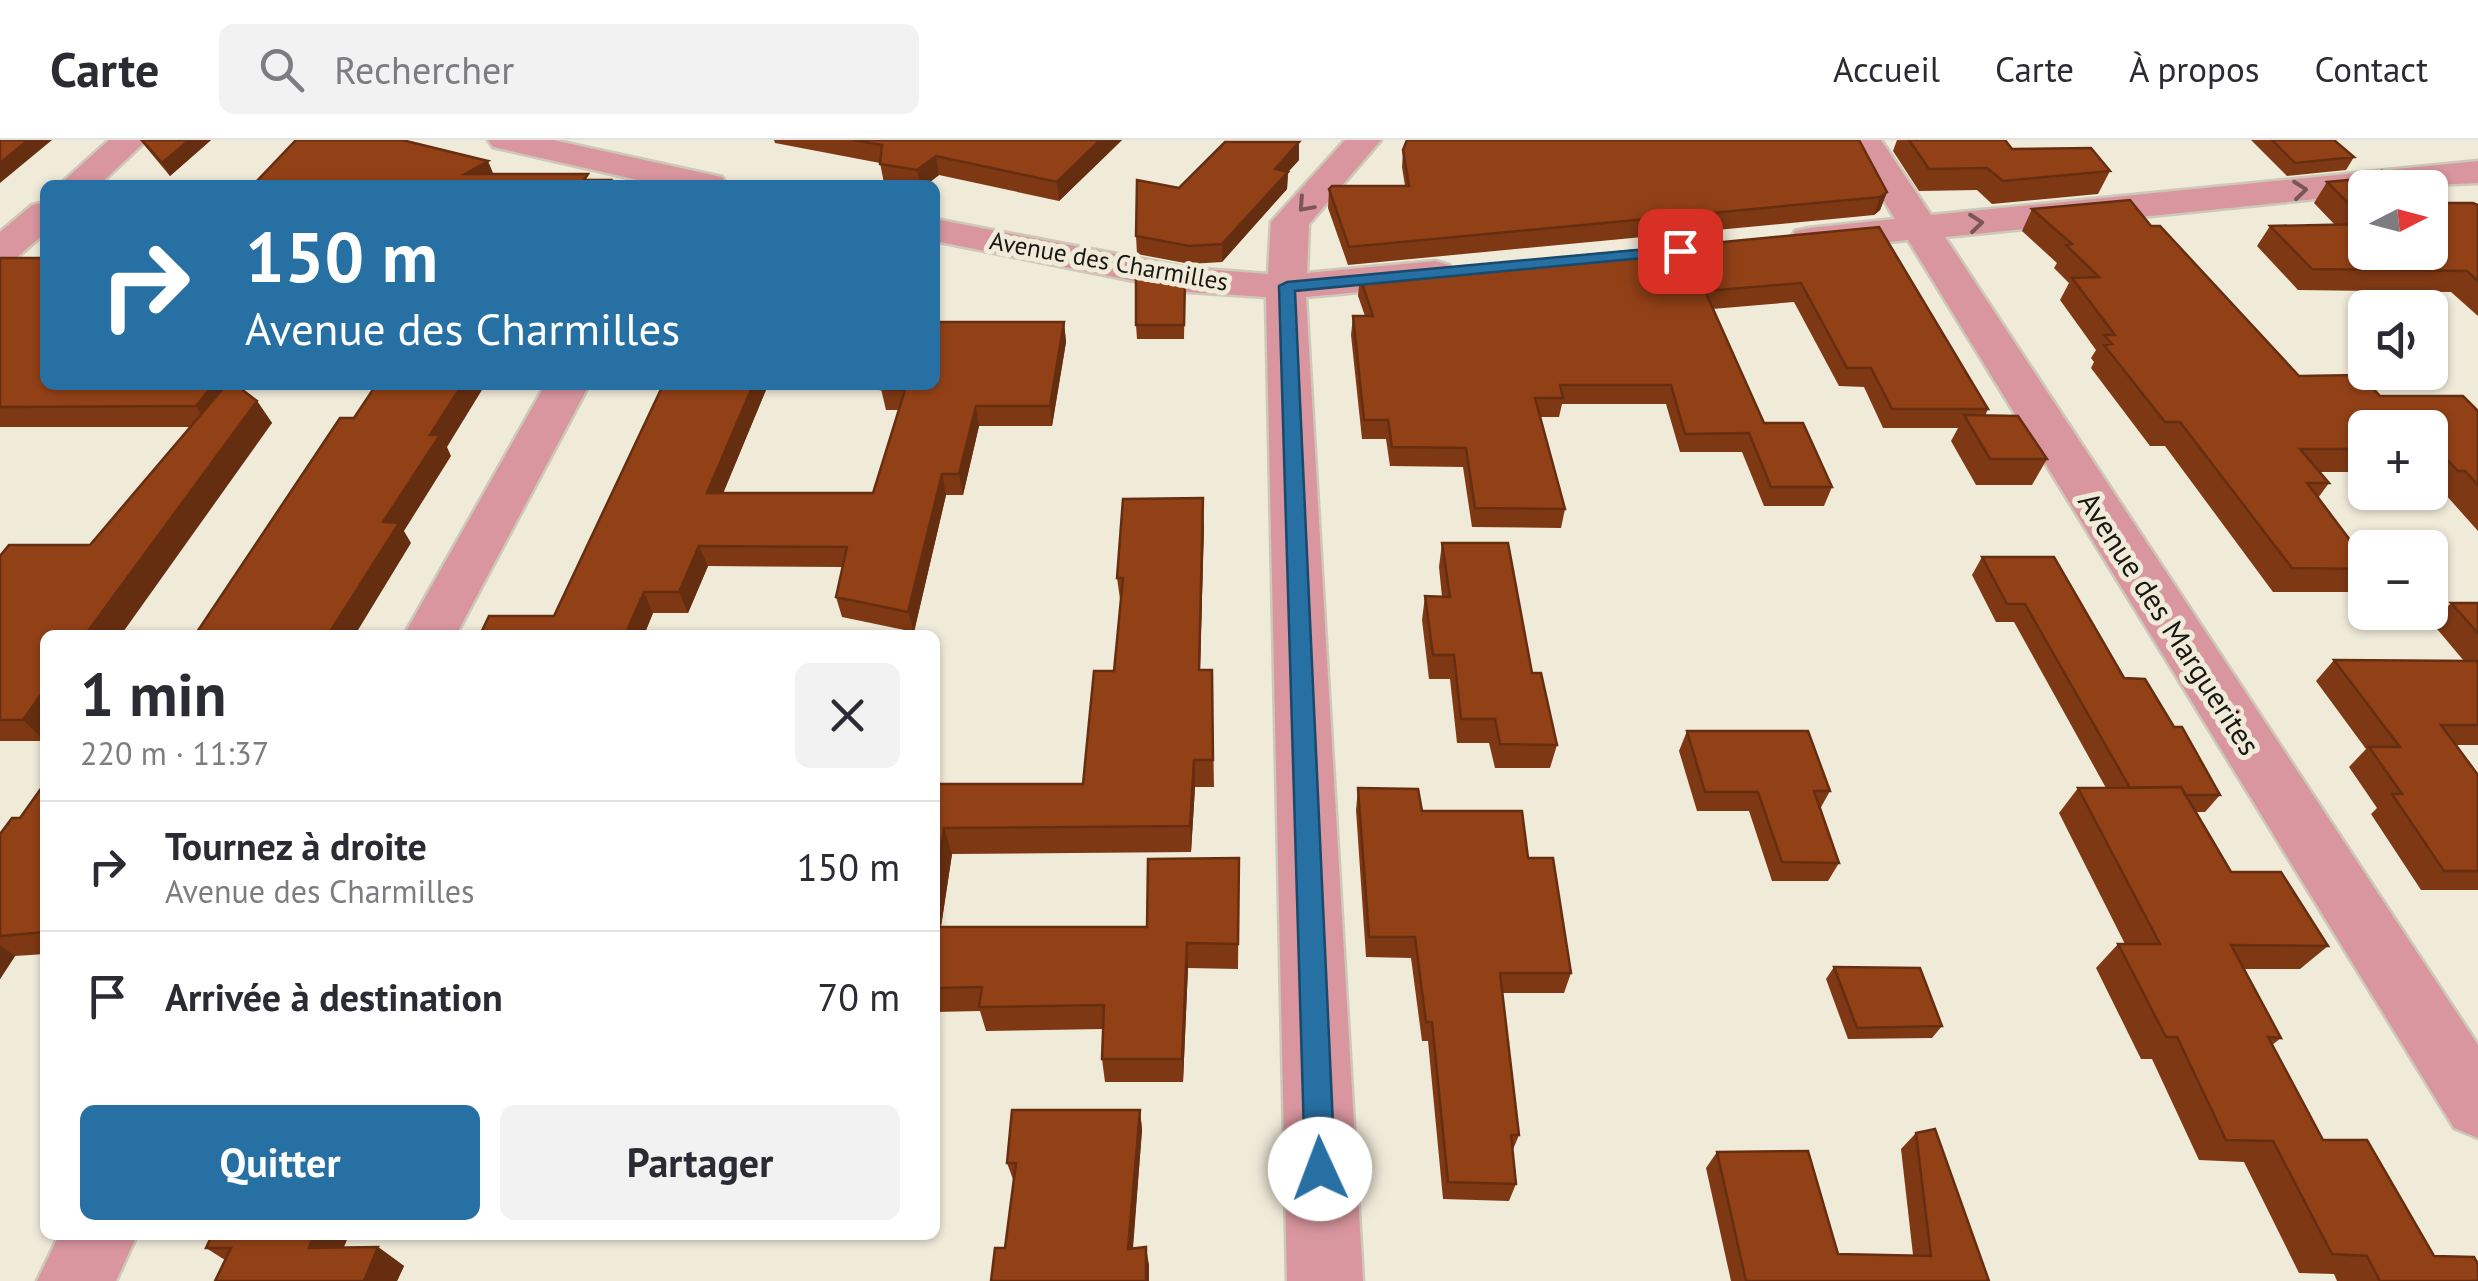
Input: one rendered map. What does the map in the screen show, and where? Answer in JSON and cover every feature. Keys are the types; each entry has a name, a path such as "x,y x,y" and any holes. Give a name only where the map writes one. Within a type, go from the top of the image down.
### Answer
{"street":[{"path":"84,180 130,140"},
{"path":"505,140 690,175"},
{"path":"1325,1281 1287,286 1290,222 1364,140"},
{"name":"Avenue des Marguerites","path":"1864,140 2478,1105"},
{"path":"2446,140 2478,169"},
{"path":"1769,242 2478,169"},
{"path":"0,252 40,217"},
{"name":"Avenue des Charmilles","path":"940,231 1189,280 1287,286 1480,269"},
{"path":"433,630 564,390"},
{"path":"75,1281 97,1240"}],"building":[{"path":"0,140 28,140 0,163"},
{"path":"142,140 189,140 162,163"},
{"path":"296,140 402,140 488,161 465,174 588,174 584,180 258,180"},
{"path":"853,140 1100,140 1057,182 936,156 917,170 880,164 882,145"},
{"path":"1407,140 1859,140 1887,192 1880,197 1349,247 1329,189 1409,186 1403,150"},
{"path":"1909,140 2005,140 2012,149 2091,148 2110,171 2003,181 1987,168 1929,169"},
{"path":"2272,140 2334,140 2354,157 2295,163"},
{"path":"1225,142 1299,142 1275,169 1288,172 1222,244 1189,246 1136,236 1137,180 1179,188"},
{"path":"2348,180 2348,203 2327,182"},
{"path":"2130,200 2151,226 2160,226 2299,376 2348,375 2348,390 2375,390 2380,396 2463,396 2478,411 2478,485 2448,461 2448,410 2348,410 2348,449 2300,449 2329,483 2307,483 2348,537 2348,569 2292,568 2180,422 2165,422 2104,345 2112,344 2104,335 2115,335 2072,278 2099,277 2066,245 2072,244 2032,209"},
{"path":"2448,203 2473,203 2478,205 2478,281 2467,271 2390,270 2448,270"},
{"path":"2348,224 2348,269 2312,269 2270,226"},
{"path":"1879,227 1988,409 1892,409 1871,368 1847,368 1801,283 1705,291 1764,423 1803,423 1832,487 1771,487 1749,433 1685,434 1671,385 1560,385 1563,398 1535,398 1565,509 1475,508 1466,448 1392,447 1388,420 1364,420 1353,316 1373,316 1360,277"},
{"path":"0,258 40,258 40,390 209,390 196,406 0,407"},
{"path":"1136,272 1185,282 1184,325 1136,325"},
{"path":"940,322 1064,322 1050,406 976,406 959,474 942,474 908,612 836,597 847,547 699,546 679,592 644,592 627,630 482,630 489,616 554,616 661,390 751,390 707,493 873,493 905,390 940,390"},
{"path":"222,390 243,390 257,401 89,630 40,630 40,696 23,720 0,720 0,556 9,545 90,545"},
{"path":"373,390 459,390 430,435 440,435 383,522 399,523 331,630 198,630 340,418 354,418"},
{"path":"1964,415 2018,416 2047,459 1990,459"},
{"path":"1203,498 1199,670 1212,670 1213,760 1194,760 1190,826 944,828 940,855 940,784 1083,784 1094,671 1114,671 1123,578 1117,578 1123,499"},
{"path":"1442,543 1508,543 1532,673 1541,673 1557,745 1500,744 1495,719 1461,719 1454,655 1433,655 1425,596 1450,597"},
{"path":"1982,557 2054,557 2124,678 2145,679 2174,727 2182,727 2220,795 2185,795 2181,787 2130,788 2025,604 2007,604"},
{"path":"2451,603 2478,603 2478,633"},
{"path":"2334,660 2478,661 2478,725 2441,725 2478,775 2478,871 2444,871 2392,794 2402,794 2369,747 2400,747"},
{"path":"1687,731 1808,731 1830,791 1814,791 1839,863 1782,862 1758,792 1705,792"},
{"path":"2181,787 2231,872 2281,872 2328,946 2231,945 2281,1038 2268,1037 2323,1140 2367,1140 2434,1256 2474,1257 2478,1281 2380,1281 2367,1256 2332,1254 2273,1141 2226,1140 2177,1037 2166,1037 2118,944 2160,944 2078,788"},
{"path":"1358,788 1418,789 1422,811 1522,811 1528,858 1553,858 1571,973 1500,973 1519,1135 1511,1135 1516,1184 1448,1182 1432,1022 1426,1022 1415,937 1369,937"},
{"path":"40,790 40,932 0,936 0,834 12,818 20,818"},
{"path":"1239,858 1238,944 1187,943 1182,1059 1102,1059 1104,1005 979,1007 982,987 940,988 940,927 1147,927 1148,859"},
{"path":"1834,967 1920,968 1942,1026 1857,1028"},
{"path":"1012,1110 1140,1110 1128,1249 1146,1247 1146,1281 991,1281 995,1248 1005,1248 1016,1163 1007,1163"},
{"path":"1935,1129 1989,1281 1746,1281 1717,1152 1808,1151 1838,1254 1931,1256 1916,1133"},
{"path":"210,1240 312,1240 309,1248 378,1247 364,1281 215,1281 231,1248 206,1248"}],"route":[{"path":"1320,1169 1287,286 1680,251"}]}
